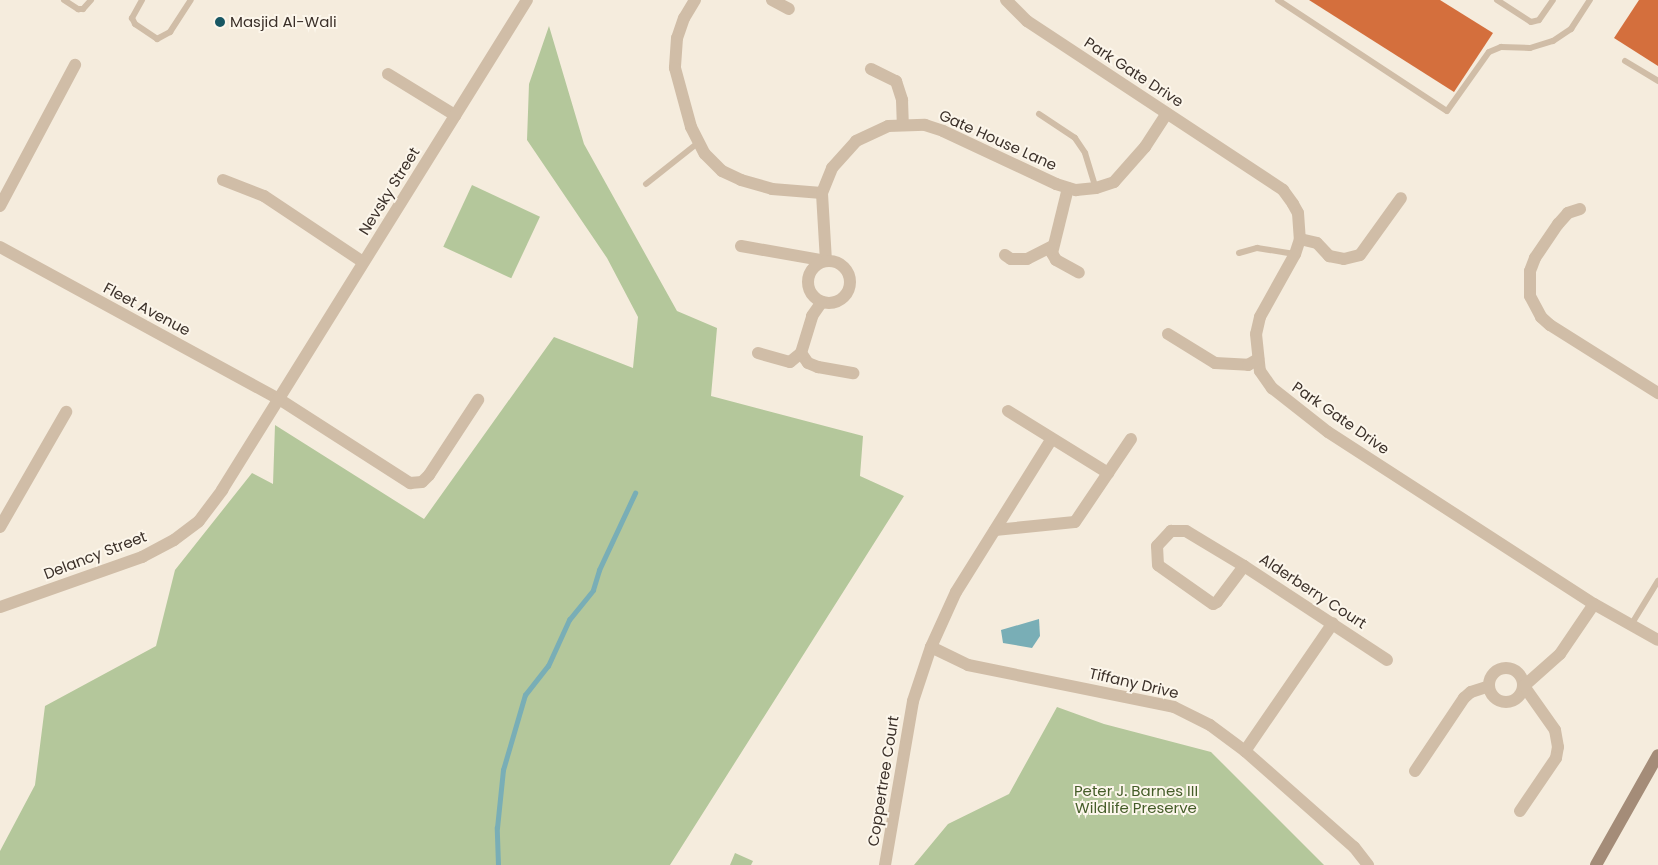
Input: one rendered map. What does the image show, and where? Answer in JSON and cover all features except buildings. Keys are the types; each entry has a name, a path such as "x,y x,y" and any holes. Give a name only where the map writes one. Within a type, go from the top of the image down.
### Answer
{"street":[{"name":"Nevsky Street","path":"279,398 527,0"},
{"path":"695,0 684,18 675,58 679,87 699,142 705,154 722,171 740,180 772,189 822,193 826,262"},
{"path":"772,0 789,8"},
{"name":"Park Gate Drive","path":"1006,0 1027,21 1283,190 1298,213 1300,239 1295,254 1260,317 1256,334 1260,371 1272,388 1328,432 1594,604 1658,640"},
{"path":"0,206 75,65"},
{"path":"871,69 896,81 902,100 904,124"},
{"path":"388,74 455,115"},
{"path":"1096,188 1114,182 1130,166 1166,113"},
{"name":"Gate House Lane","path":"822,193 832,168 856,140 871,131 904,124 924,125 943,131 1068,188 1096,188"},
{"path":"224,180 264,196 363,262"},
{"path":"1068,188 1051,247 1056,260 1079,273"},
{"path":"1300,239 1317,243 1329,256 1344,259 1360,255 1401,198"},
{"path":"1580,209 1568,213 1558,224 1535,258 1530,272 1530,296 1541,317 1550,325 1658,393"},
{"path":"741,246 826,262 845,268 850,288 841,300 821,303 812,316 801,353 790,362 758,353"},
{"name":"Fleet Avenue","path":"0,247 279,398 415,484 433,470 478,400"},
{"path":"1005,254 1011,259 1026,258 1051,247"},
{"path":"821,303 811,294 807,280 813,268 826,262"},
{"path":"1168,334 1215,363 1248,365 1258,359"},
{"path":"801,353 808,363 818,367 853,373"},
{"name":"Delancy Street","path":"0,607 142,557 174,540 199,521 279,398"},
{"path":"1008,411 1051,440 1108,473"},
{"path":"0,527 66,412"},
{"path":"995,530 1075,522 1131,439"},
{"name":"Coppertree Court","path":"884,865 911,710 931,647 956,592 1051,440"},
{"name":"Alderberry Court","path":"1244,566 1213,604 1158,566 1157,546 1172,531 1186,531 1244,566 1333,623 1387,660"},
{"path":"1489,686 1497,700 1509,703 1519,697 1524,686 1560,654 1594,604"},
{"path":"1245,751 1333,623"},
{"name":"Tiffany Drive","path":"931,647 968,665 1174,707 1210,725 1245,751 1354,847 1368,865"},
{"path":"1415,771 1464,698 1471,692 1489,686 1496,672 1506,668 1516,671 1524,686 1555,730 1558,747 1556,758 1520,811"},
{"path":"1596,865 1658,755"}],"lane":[{"path":"64,0 78,9 83,9 91,0"},
{"path":"142,0 132,18 135,24 157,39 170,32 191,0"},
{"path":"1278,0 1447,111 1489,52 1501,47 1542,46 1558,38 1571,29 1590,0"},
{"path":"1497,0 1508,3 1530,22 1539,20 1553,0"},
{"path":"1625,61 1658,81"},
{"path":"1039,114 1075,138 1085,152 1096,188"},
{"path":"646,184 699,142"},
{"path":"1238,253 1257,248 1295,254"},
{"path":"1631,625 1658,581"}],"green space":[{"path":"549,26 584,144 677,311 717,328 711,396 863,436 860,476 904,496 670,865 0,865 0,851 35,785 45,706 156,646 175,570 252,473 273,484 275,425 424,519 554,337 633,368 638,317 607,258 527,140 529,84"},
{"path":"472,185 540,217 511,278 443,247"},
{"name":"Peter J. Barnes III Wildlife Preserve","path":"1057,707 1104,724 1211,752 1324,865 914,865 948,824 1009,794"},
{"path":"735,853 753,861 751,865 730,865"}],"water":[{"path":"1039,619 1040,636 1032,648 1003,643 1001,630"}],"waterway":[{"path":"498,865 497,828 503,770 525,695 548,666 569,620 593,590 599,570 635,493"}],"place":[{"name":"Masjid Al-Wali","path":"220,22"}]}
